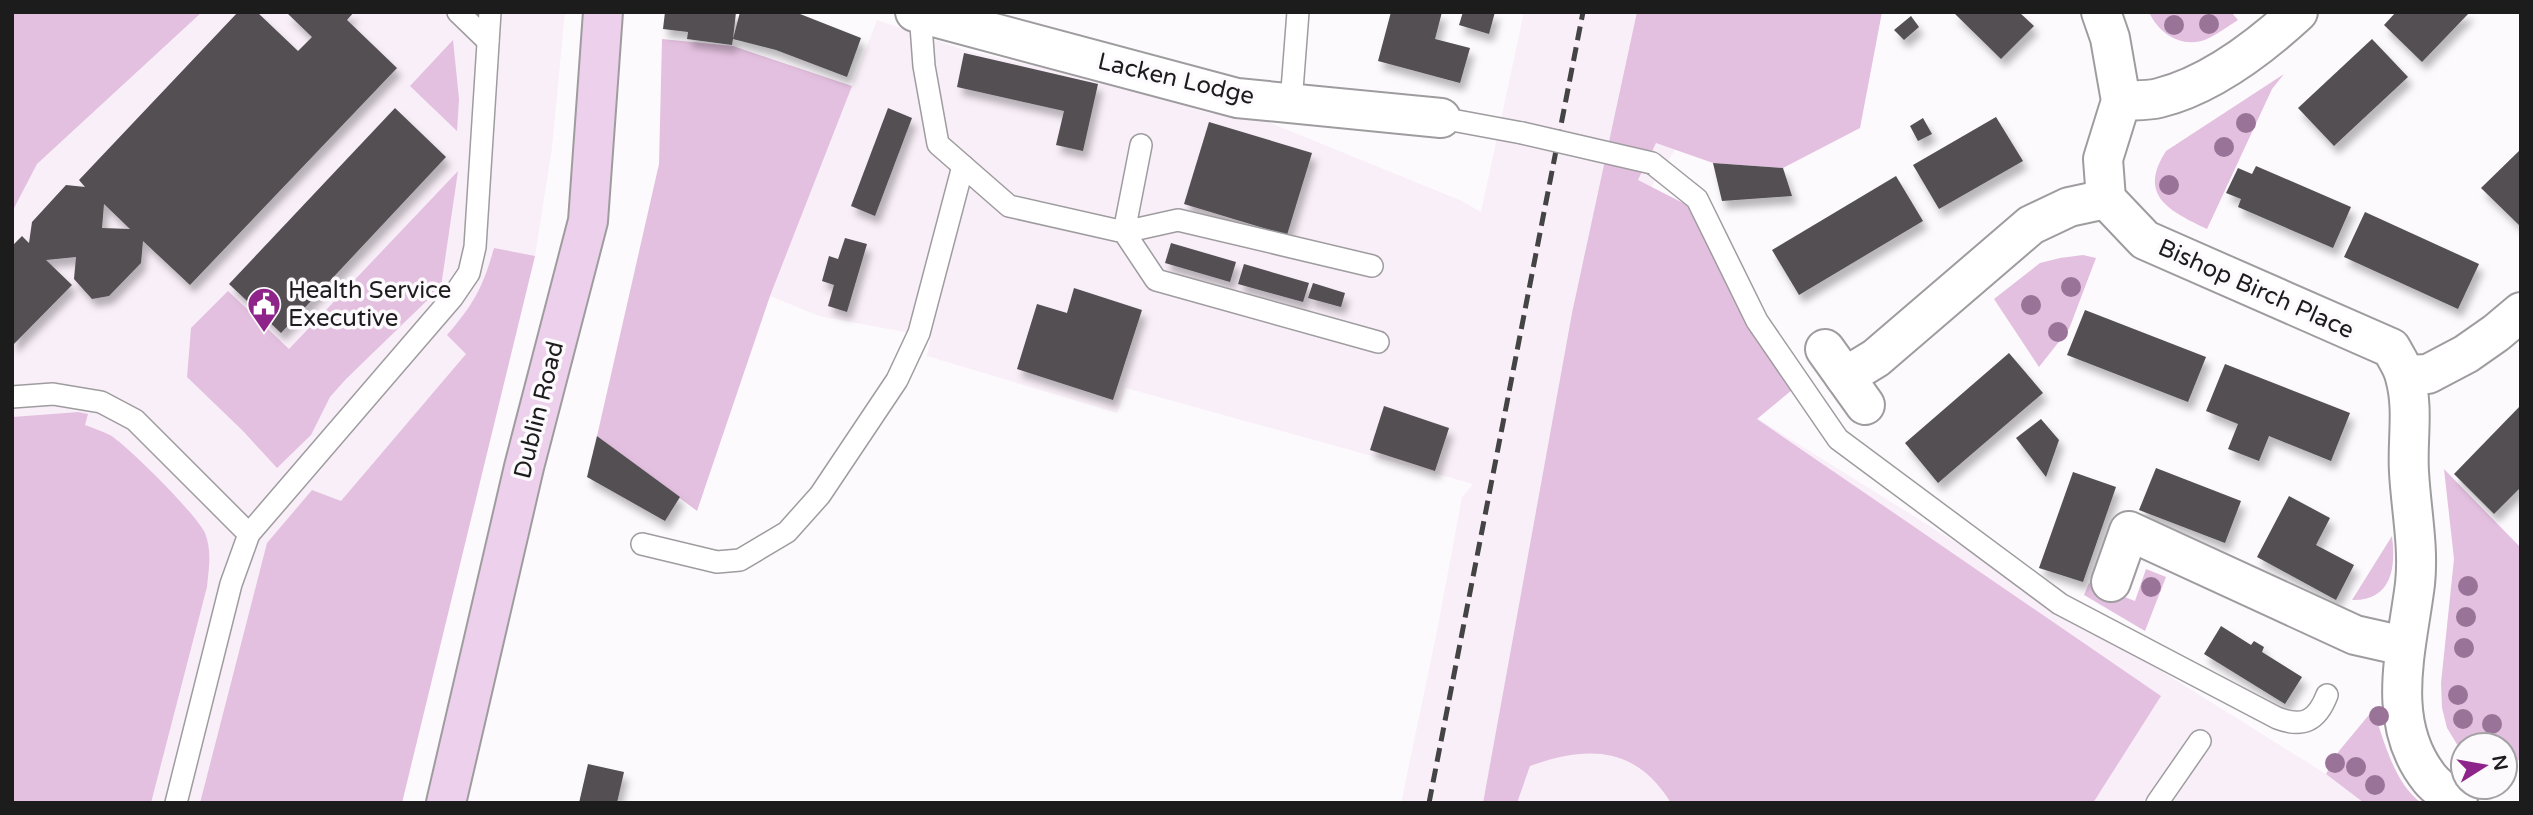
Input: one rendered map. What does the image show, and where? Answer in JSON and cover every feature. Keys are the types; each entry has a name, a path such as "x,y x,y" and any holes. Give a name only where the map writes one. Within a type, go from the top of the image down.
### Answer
{"main road":[{"name":"Dublin Road","path":"446,803 524,467 587,221 603,12"}],"street":[{"path":"1845,377 1876,359 2031,225 2069,207 2106,198 2103,159 2121,100 2110,38 2101,12"},
{"path":"2121,100 2158,98 2206,80 2274,34 2298,12"},
{"name":"Lacken Lodge","path":"918,13 1237,98 1441,118"},
{"name":"Bishop Birch Place","path":"2106,198 2145,240 2391,348 2405,375 2411,413 2409,468 2415,544 2415,582 2404,646 2402,716 2411,750 2431,780 2458,803"},
{"path":"2405,375 2428,374 2466,354 2496,334 2521,312"},
{"path":"2111,582 2129,531 2355,635 2404,646"}],"lane":[{"path":"458,12 488,41"},
{"path":"176,803 232,584 249,534 452,298 469,273 475,247 490,12"},
{"path":"1291,103 1298,12"},
{"path":"918,13 938,144 1009,206 1124,232 1178,220 1372,266"},
{"path":"1441,118 1522,133 1652,163 1697,199 1757,321 1838,439 2060,604 2277,718 2292,724 2307,721 2321,710 2327,695"},
{"path":"1141,145 1124,232 1156,280 1378,342"},
{"path":"642,544 717,562 740,559 787,532 820,495 897,380 919,333 964,166"},
{"path":"12,397 53,394 101,402 135,421 249,534"},
{"path":"2157,803 2200,741"}],"shaded area":[{"path":"12,12 202,12 37,164 12,212"},
{"name":"Health Service Executive","path":"202,12 565,12 552,148 535,256 399,803 151,803 207,587 210,566 110,435 85,425 88,415 77,412 12,417 12,212 37,164"},
{"path":"1524,12 1742,12 1681,140 1572,313 1483,803 1401,803 1462,497 1473,484 1126,388 1117,413 927,356 931,337 819,316 770,296 877,20 964,50 1102,81 1212,114 1239,110 1462,201 1481,212"},
{"path":"1637,12 1882,12 1860,128 1783,168 1713,163 1656,143 1638,180 1691,207 1792,390 1757,419 2161,696 2093,803 1671,803 1642,770 1609,755 1591,753 1551,759 1530,766 1517,803 1483,803 1572,313"},
{"path":"2149,12 2231,12 2238,20 2209,38 2191,42 2182,41 2166,33"},
{"path":"662,39 733,46 852,86 770,296 697,511 597,436 659,164"},
{"path":"453,40 459,99 457,131 410,86"},
{"path":"2284,74 2272,89 2207,229 2170,208 2156,191 2155,180 2166,151"},
{"path":"458,171 441,287 346,379 330,397 311,435 277,468 187,377 191,328 228,291 289,349"},
{"path":"494,248 535,256 402,803 200,803 267,543 312,490 341,501 466,354 447,335 476,294"},
{"path":"2083,255 2096,258 2069,329 2039,367 1994,299 2040,263"},
{"path":"78,412 88,414 85,425 110,435 161,481 199,524 209,546 207,587 151,803 12,803 12,417"},
{"path":"1757,418 2326,774 2364,803 1517,803 1530,766"},
{"path":"2444,469 2521,548 2519,759 2519,731 2449,731 2447,728 2442,708 2441,683 2454,559"},
{"path":"2392,536 2392,570 2383,588 2376,595 2352,600"},
{"path":"2146,569 2166,577 2145,631 2084,595 2089,583 2135,601"},
{"path":"2373,710 2386,748 2403,784 2421,803 2364,803 2326,774 2339,751"}],"building":[{"path":"238,12 257,12 298,51 312,37 286,12 354,12 347,20 397,68 190,285 143,241 141,263 109,296 92,299 74,279 76,257 46,260 72,285 12,346 12,246 22,236 29,243 32,222 66,185 85,187 79,180","holes":["104,204 130,229 102,228"]},
{"path":"665,12 736,12 732,45 687,39 688,32 663,29"},
{"path":"740,12 795,12 861,38 847,77 776,50 733,39"},
{"path":"1391,12 1442,12 1435,39 1470,48 1460,83 1378,61"},
{"path":"1463,12 1495,12 1489,34 1459,25"},
{"path":"1953,12 2019,12 2034,26 2001,59"},
{"path":"2396,12 2470,12 2422,62 2384,25"},
{"path":"1911,16 1919,27 1904,40 1894,30"},
{"path":"2372,39 2408,77 2334,146 2298,108"},
{"path":"964,53 1098,84 1083,151 1056,145 1064,111 957,87"},
{"path":"395,108 446,157 281,333 229,284"},
{"path":"888,108 912,118 875,216 851,206"},
{"path":"1996,117 2023,161 1939,209 1913,165"},
{"path":"1923,118 1932,134 1918,141 1910,126"},
{"path":"1209,122 1312,153 1287,235 1184,204"},
{"path":"2521,149 2521,227 2481,188"},
{"path":"1713,163 1783,168 1792,196 1722,201"},
{"path":"2256,166 2351,207 2333,248 2238,207 2241,199 2226,193 2238,168 2252,174"},
{"path":"1896,176 1923,221 1799,295 1772,250"},
{"path":"2365,212 2479,264 2458,309 2344,257"},
{"path":"845,238 867,244 847,312 828,306 834,285 822,281 829,256 838,259"},
{"path":"1171,243 1236,262 1230,282 1165,263"},
{"path":"1244,264 1309,283 1303,302 1238,284"},
{"path":"1313,283 1345,293 1341,307 1308,298"},
{"path":"1074,288 1142,310 1113,400 1017,369 1037,304 1067,313"},
{"path":"2085,310 2206,357 2188,402 2067,355"},
{"path":"2009,353 2043,393 1938,483 1905,443"},
{"path":"2225,364 2350,413 2331,461 2269,436 2259,461 2228,449 2238,424 2206,411"},
{"path":"2521,405 2521,487 2494,514 2454,474"},
{"path":"1384,406 1449,428 1435,471 1370,450"},
{"path":"2041,419 2059,440 2046,477 2016,438"},
{"path":"597,436 680,497 665,521 587,477"},
{"path":"2156,468 2241,501 2225,543 2139,510"},
{"path":"2073,472 2116,487 2083,582 2039,568"},
{"path":"2289,496 2330,518 2316,545 2354,565 2336,600 2257,557"},
{"path":"2221,626 2251,645 2254,641 2264,647 2262,652 2302,677 2285,704 2204,654"},
{"path":"588,764 624,772 617,803 579,803"}],"railway":[{"path":"1429,803 1583,12"}],"place":[{"name":"Health Service Executive","path":"264,334"}]}
